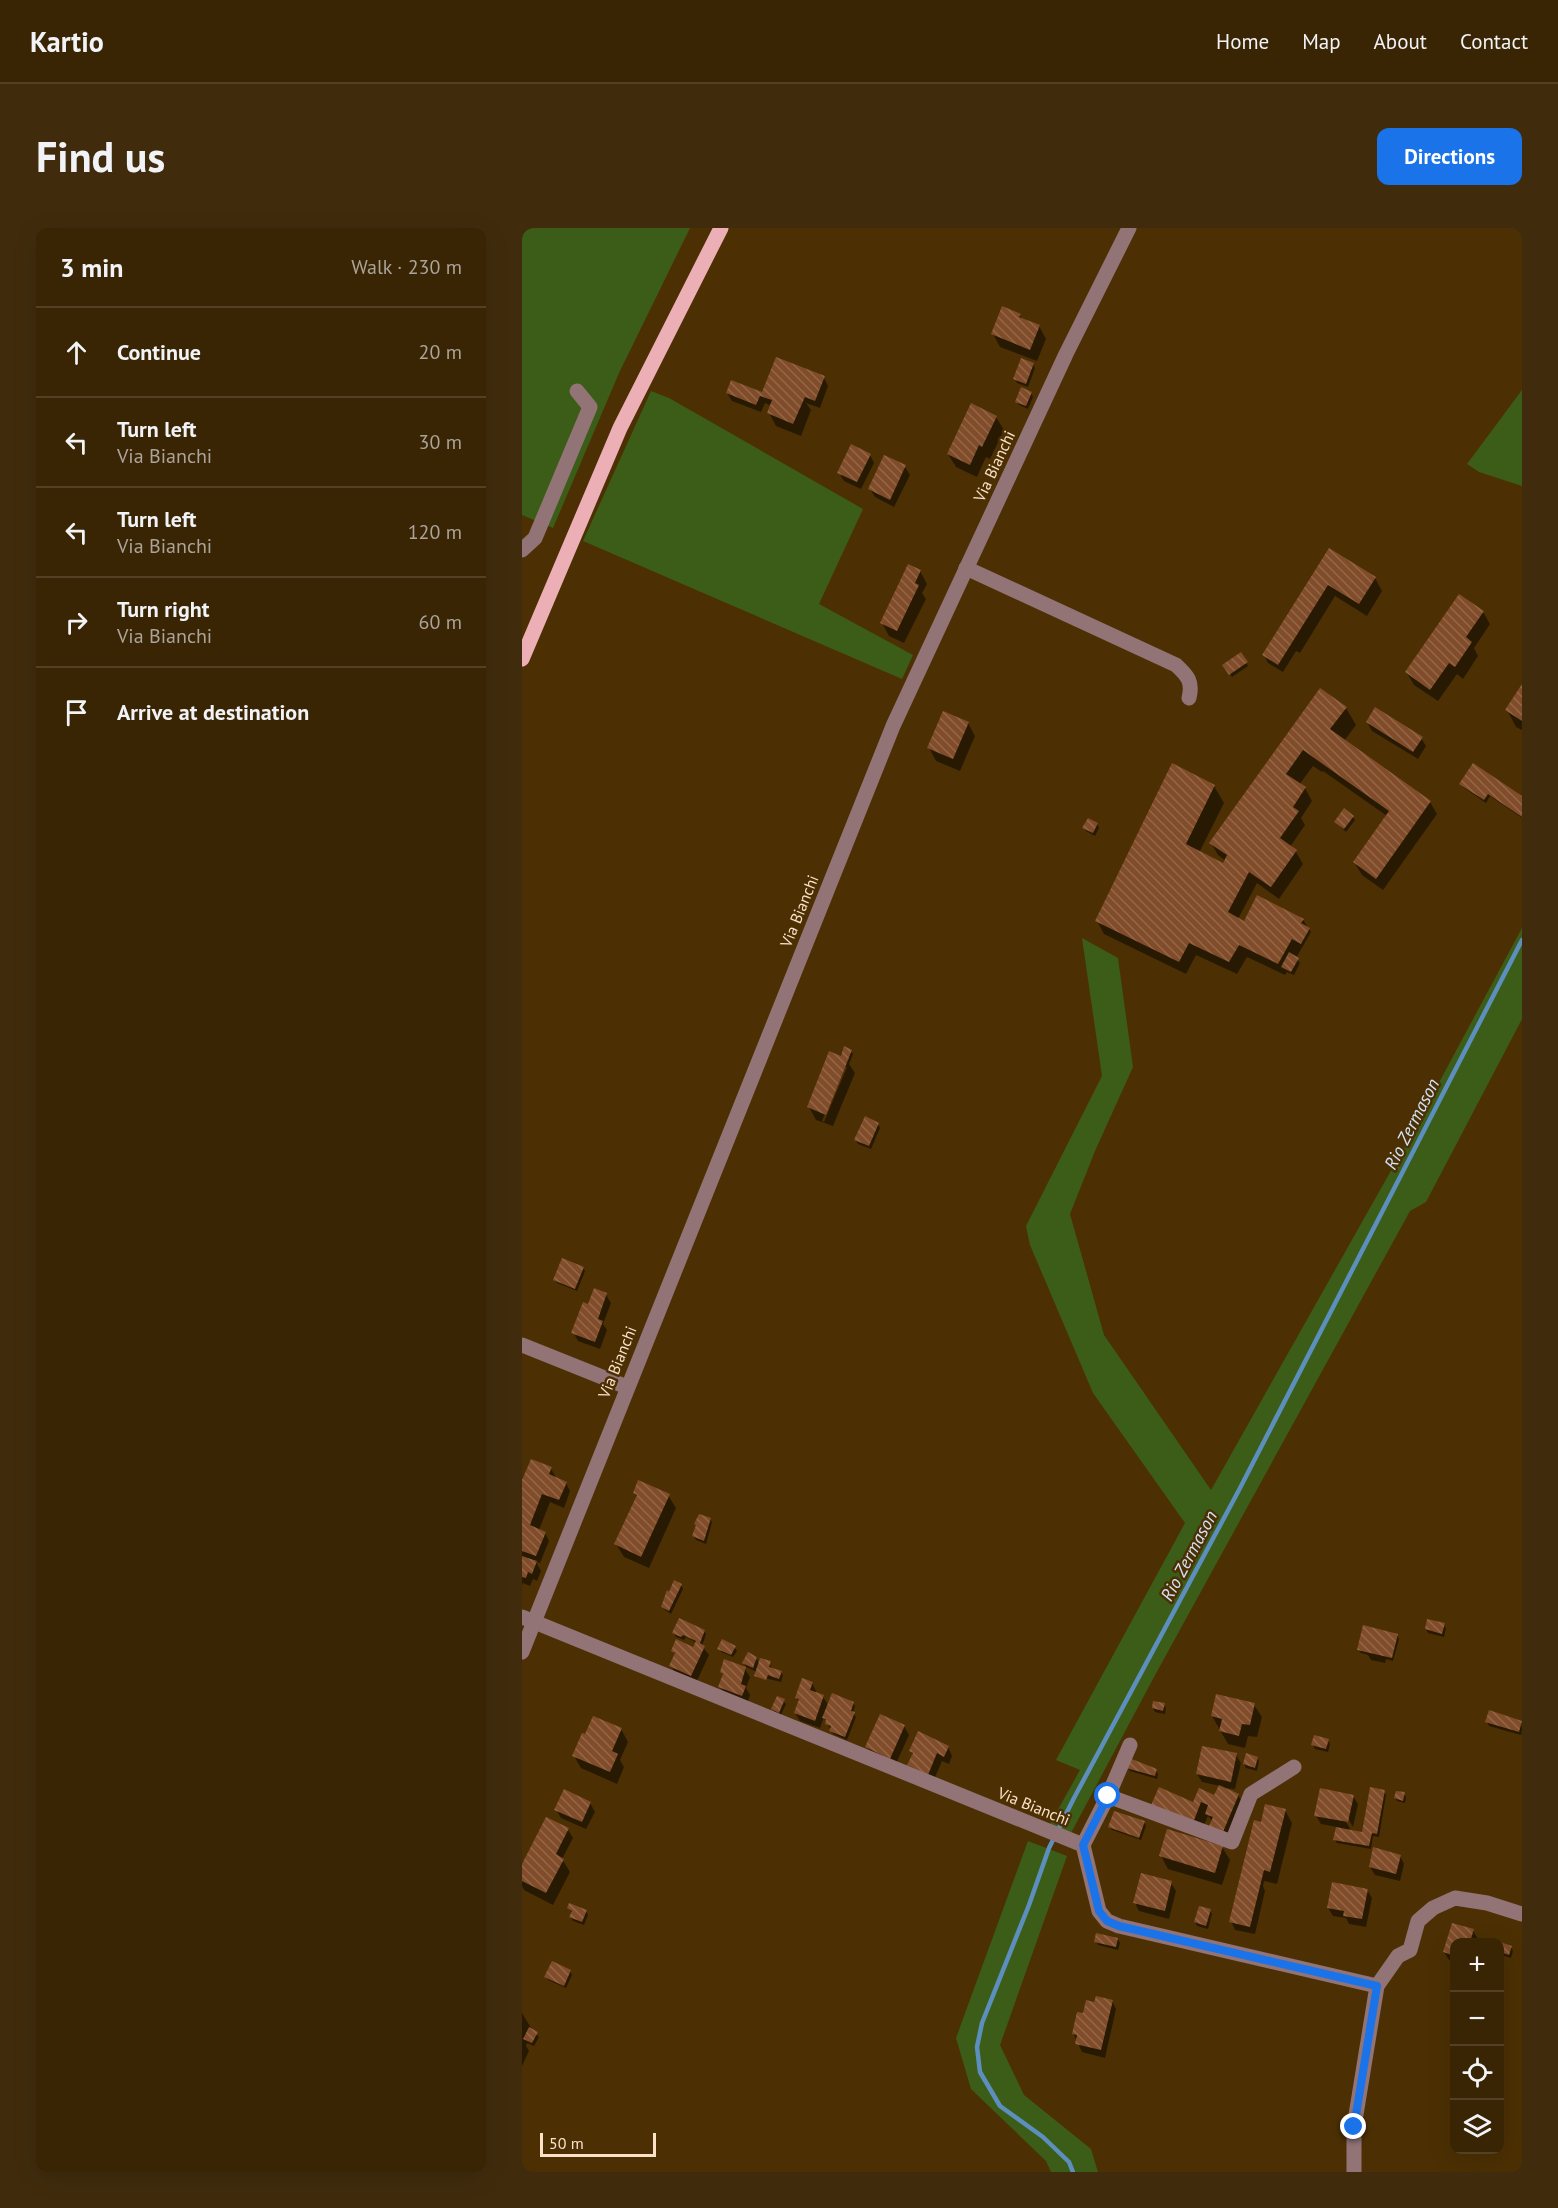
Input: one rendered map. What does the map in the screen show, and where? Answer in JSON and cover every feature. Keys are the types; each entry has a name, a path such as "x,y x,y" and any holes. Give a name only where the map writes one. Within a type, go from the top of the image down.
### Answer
{"main road":[{"path":"522,659 620,428 721,228"}],"street":[{"name":"Via Bianchi","path":"522,1652 528,1620 627,1387 892,726 1061,365 1129,228"},
{"path":"522,550 535,538 590,407 577,391"},
{"path":"966,568 1176,665 1187,675 1192,686 1190,699"},
{"path":"522,1345 627,1387"},
{"name":"Via Bianchi","path":"528,1620 1077,1843 1099,1911 1107,1921 1119,1926 1377,1986"},
{"path":"1077,1843 1108,1796 1130,1745"},
{"path":"1108,1796 1232,1842 1251,1794 1294,1767"},
{"path":"1354,2172 1354,2127 1377,1986 1398,1956 1410,1950 1418,1921 1433,1908 1455,1898 1487,1903 1522,1914"}],"green space":[{"path":"525,228 690,228 619,373 553,528 522,515 522,237"},
{"path":"1522,390 1522,486 1479,472 1467,464"},
{"path":"651,391 669,398 863,509 819,604 913,655 902,679 583,541"},
{"path":"1522,928 1522,1019 1426,1202 1410,1211 1071,1833 1050,1824 1080,1770 1056,1760 1185,1523 1093,1393 1030,1245 1026,1226 1102,1076 1082,938 1118,958 1133,1067 1095,1151 1070,1214 1104,1335 1211,1490 1406,1144"},
{"path":"1028,1841 1067,1856 1000,2045 1024,2095 1091,2149 1098,2172 1051,2172 1046,2161 971,2089 956,2038"}],"building":[{"path":"1002,306 1021,314 1019,317 1040,325 1030,350 991,334"},
{"path":"776,357 825,376 815,401 805,397 793,424 767,413 772,400 760,396 756,405 726,393 731,380 762,392"},
{"path":"1021,358 1034,363 1026,384 1013,379"},
{"path":"1021,387 1032,392 1026,406 1015,402"},
{"path":"971,403 997,416 982,447 979,445 970,465 947,454"},
{"path":"851,444 871,454 857,482 837,473"},
{"path":"884,455 906,465 890,500 868,489"},
{"path":"1329,548 1376,577 1359,604 1328,585 1278,665 1262,655"},
{"path":"908,564 921,570 915,583 919,585 897,631 880,623"},
{"path":"1459,594 1484,611 1466,637 1472,642 1455,667 1449,663 1430,690 1405,672"},
{"path":"1241,652 1248,662 1229,675 1222,665"},
{"path":"1522,684 1522,721 1505,710"},
{"path":"1320,688 1347,707 1330,729 1431,801 1376,879 1353,862 1389,811 1303,750 1286,774 1306,787 1293,807 1299,811 1280,838 1297,850 1271,887 1249,872 1228,912 1244,921 1257,895 1304,919 1301,923 1310,928 1301,944 1292,939 1278,964 1239,945 1229,962 1189,943 1179,962 1095,921 1172,763 1215,785 1186,844 1223,863 1227,855 1209,843"},
{"path":"1375,707 1423,737 1413,752 1366,722"},
{"path":"943,711 969,722 953,759 927,748"},
{"path":"1473,763 1522,796 1522,817 1488,794 1484,800 1459,784"},
{"path":"1344,808 1354,816 1344,829 1334,822"},
{"path":"1088,818 1098,823 1093,833 1082,828"},
{"path":"1289,952 1299,958 1291,972 1281,967"},
{"path":"844,1046 852,1050 826,1115 807,1107 829,1051 841,1056"},
{"path":"865,1116 879,1123 869,1146 854,1140"},
{"path":"562,1258 584,1267 575,1289 553,1280"},
{"path":"594,1288 607,1293 598,1319 603,1321 595,1342 571,1333 583,1302 588,1304"},
{"path":"531,1459 552,1467 549,1474 567,1482 559,1500 542,1494 530,1525 546,1532 536,1556 522,1551 522,1480"},
{"path":"638,1480 670,1494 641,1557 614,1544 637,1495 633,1493"},
{"path":"699,1514 711,1518 704,1541 692,1536"},
{"path":"522,1556 537,1561 532,1574 528,1572 526,1578 522,1577"},
{"path":"674,1580 682,1584 669,1611 661,1607 667,1590 669,1592"},
{"path":"679,1618 705,1630 700,1643 705,1646 691,1676 669,1666 675,1653 671,1651 676,1639 693,1647 696,1641 672,1633"},
{"path":"1427,1619 1445,1623 1442,1634 1425,1629"},
{"path":"1363,1625 1398,1634 1392,1658 1357,1650"},
{"path":"722,1639 736,1646 731,1655 717,1649"},
{"path":"748,1652 757,1657 753,1668 742,1663"},
{"path":"760,1658 771,1661 769,1667 782,1671 779,1679 768,1675 766,1680 754,1676"},
{"path":"724,1659 746,1667 741,1684 746,1686 742,1696 718,1687 723,1674 720,1672"},
{"path":"802,1678 813,1682 810,1690 824,1695 815,1721 794,1713 799,1699 795,1698"},
{"path":"832,1693 854,1702 851,1711 855,1712 845,1737 829,1731 831,1726 825,1724 826,1719 822,1718"},
{"path":"1216,1694 1255,1703 1250,1725 1242,1724 1239,1736 1219,1731 1222,1719 1211,1716"},
{"path":"777,1696 785,1699 779,1713 771,1709"},
{"path":"1153,1701 1165,1703 1163,1711 1152,1708"},
{"path":"1489,1710 1522,1721 1519,1732 1485,1722"},
{"path":"880,1714 905,1725 890,1759 865,1747"},
{"path":"593,1716 622,1728 612,1751 618,1754 610,1772 572,1756 582,1733 585,1734"},
{"path":"918,1731 949,1746 944,1757 937,1753 928,1775 907,1765 913,1753 909,1751"},
{"path":"1314,1735 1329,1739 1326,1749 1311,1745"},
{"path":"1202,1746 1237,1753 1231,1782 1196,1774"},
{"path":"1246,1753 1258,1757 1255,1768 1243,1764"},
{"path":"1129,1758 1157,1769 1155,1776 1126,1768"},
{"path":"1219,1785 1239,1794 1223,1832 1209,1826 1213,1817 1205,1814 1208,1805 1201,1802 1193,1823 1151,1805 1159,1787 1193,1802 1199,1788 1214,1795"},
{"path":"1370,1787 1385,1790 1377,1834 1372,1833 1369,1846 1333,1840 1336,1827 1362,1832"},
{"path":"1320,1788 1354,1795 1348,1822 1314,1816"},
{"path":"564,1789 591,1802 582,1822 554,1810"},
{"path":"1396,1791 1405,1792 1403,1801 1394,1798"},
{"path":"1265,1804 1286,1809 1270,1872 1264,1870 1250,1927 1229,1922 1254,1820 1261,1822"},
{"path":"1114,1811 1145,1821 1139,1838 1108,1827"},
{"path":"546,1817 569,1828 556,1854 564,1859 546,1893 522,1881 522,1864"},
{"path":"1167,1829 1223,1846 1215,1873 1159,1856"},
{"path":"1373,1847 1401,1855 1396,1874 1369,1867"},
{"path":"1141,1873 1172,1881 1165,1911 1133,1903"},
{"path":"1332,1882 1368,1889 1362,1919 1343,1916 1344,1911 1327,1908"},
{"path":"569,1903 587,1910 582,1922 569,1917 572,1911 567,1908"},
{"path":"1199,1906 1211,1909 1206,1926 1194,1922"},
{"path":"1452,1923 1474,1929 1471,1938 1450,1938 1450,1954 1443,1952"},
{"path":"1096,1933 1118,1938 1116,1947 1094,1942"},
{"path":"1504,1943 1512,1946 1509,1955 1504,1953"},
{"path":"552,1961 571,1970 564,1986 544,1977"},
{"path":"1096,1996 1113,2000 1101,2050 1075,2044 1077,2035 1072,2034 1077,2012 1083,2013 1086,2000 1094,2002"},
{"path":"529,2027 538,2032 532,2043 523,2039"}],"waterway":[{"name":"Rio Zermason","path":"1073,2172 1069,2162 1043,2137 1000,2106 980,2072 977,2047 982,2023 1049,1848 1239,1490 1522,940"}],"route":[{"path":"1108,1796 1083,1845 1099,1911 1107,1921 1119,1926 1377,1986 1354,2127"}]}
